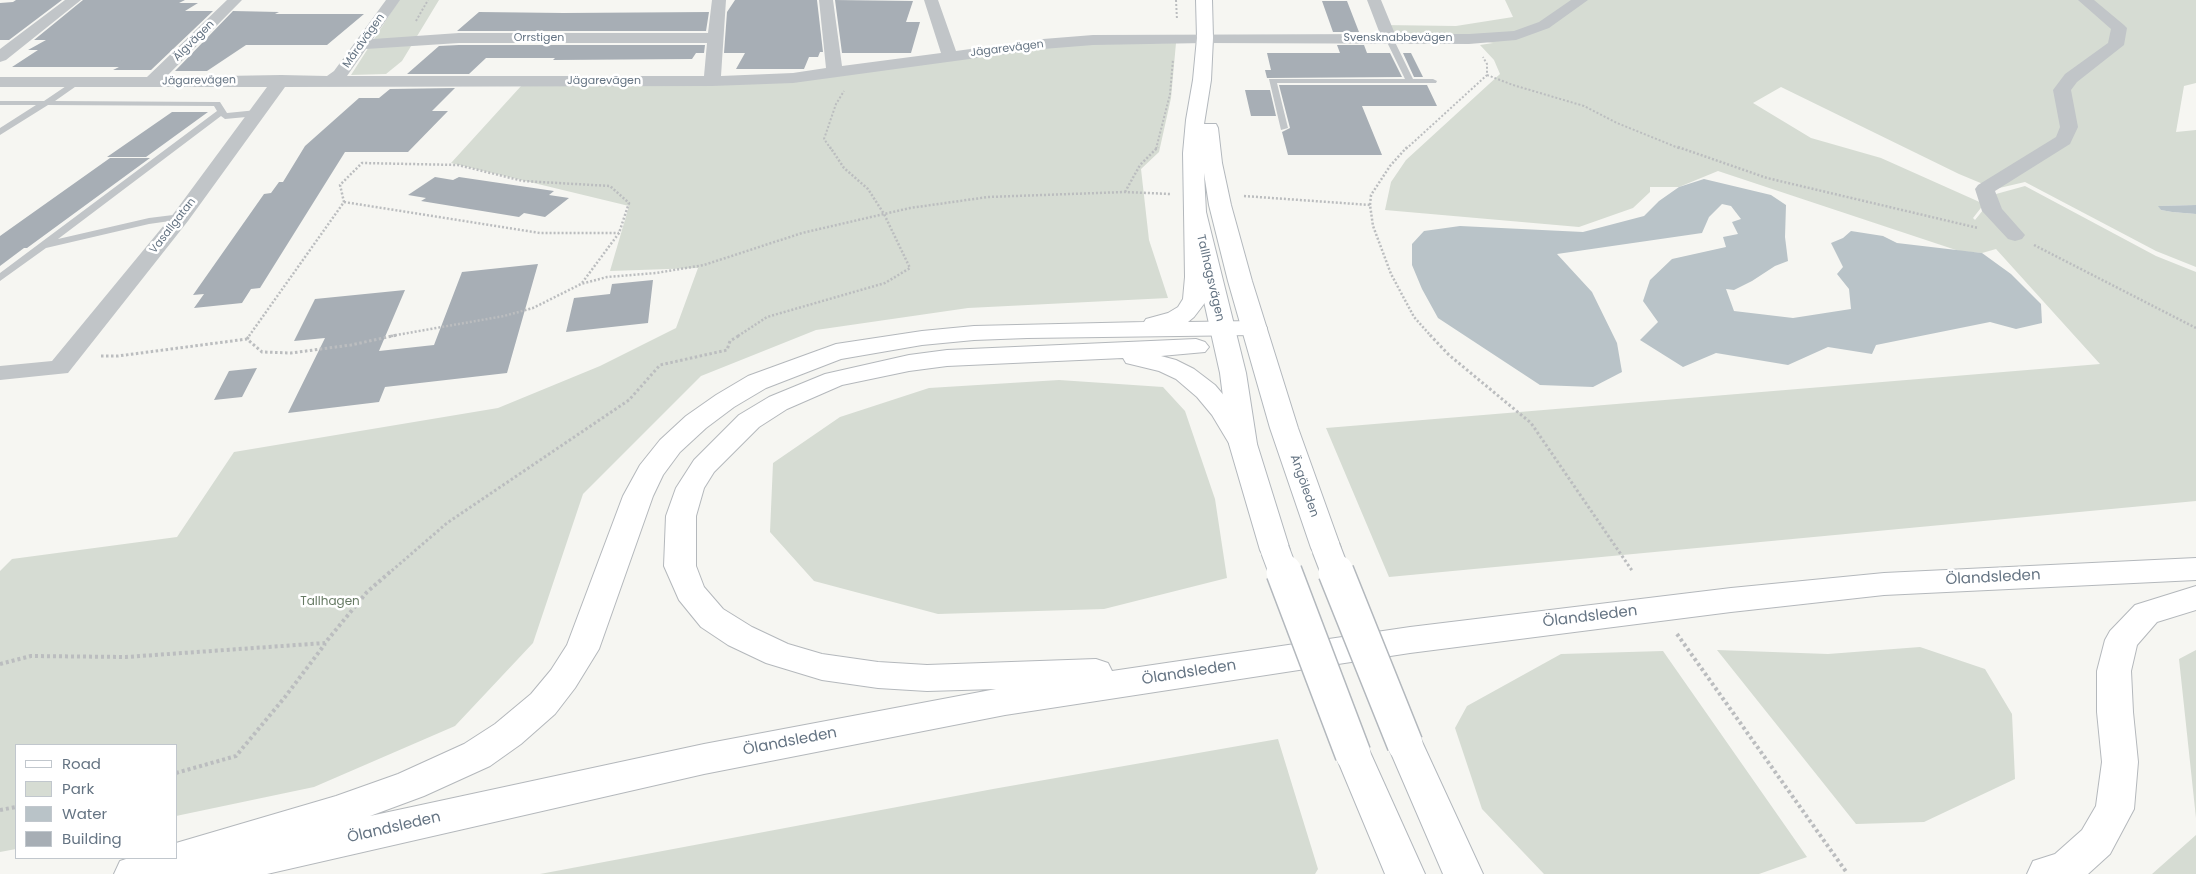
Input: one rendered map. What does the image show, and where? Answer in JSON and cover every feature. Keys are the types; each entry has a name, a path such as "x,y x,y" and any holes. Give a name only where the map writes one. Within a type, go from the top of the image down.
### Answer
{"main road":[{"name":"Tallhagsvägen","path":"1204,0 1205,38 1202,80 1195,120 1193,186 1196,212 1239,402 1243,444 1275,550 1353,754 1405,874"},
{"name":"Ängöleden","path":"1202,80 1212,163 1220,205 1287,436 1326,548 1405,744 1463,874"},
{"path":"1104,330 1165,322 1177,318 1191,307 1197,284 1195,255 1196,212"},
{"path":"134,874 336,812 411,786 477,755 508,734 543,704 563,679 582,650 638,496 650,472 670,446 696,422 725,400 757,382 836,352 875,344 974,333 1104,330 1224,338"},
{"path":"1227,667 927,678 878,676 822,667 778,654 740,636 712,618 690,592 680,566 679,540 681,516 690,488 704,466 749,421 778,403 808,388 834,379 874,369 947,358 1069,354 1224,338 1257,337"},
{"path":"1069,354 1145,359 1167,365 1185,374 1206,391 1223,411 1243,444"},
{"name":"Ölandsleden","path":"197,874 289,851 704,759 1005,701 1227,667 1429,637 1721,601 1846,588 2020,576 2196,569"},
{"path":"2047,874 2067,868 2096,842 2115,809 2120,762 2115,712 2114,671 2122,640 2146,613 2196,598"}],"street":[{"path":"0,58 74,0"},
{"name":"Älgvägen","path":"152,81 235,0"},
{"name":"Mårdvägen","path":"333,80 340,75 393,0"},
{"path":"712,80 718,0"},
{"path":"826,0 836,72"},
{"path":"931,0 950,56"},
{"path":"1374,0 1388,38"},
{"name":"Svensknabbevägen","path":"1205,38 1460,38 1516,35 1544,25 1581,0"},
{"path":"2015,236 1992,211 1985,189 2064,140 2069,127 2062,90 2071,78 2116,45 2119,28 2085,0"},
{"name":"Orrstigen","path":"362,45 459,38 715,38"},
{"name":"Jägarevägen","path":"0,82 712,80 793,78 1060,43 1205,38"},
{"name":"Vasallgatan","path":"0,373 59,368 181,217 281,80"}],"lane":[{"path":"1388,38 1410,81"},
{"path":"1284,128 1272,81 1433,81"},
{"path":"0,132 78,82"},
{"path":"0,103 217,104 225,116 257,113"},
{"path":"0,278 222,111"},
{"path":"42,246 141,223 181,217"}],"path":[{"path":"1124,192 1140,165 1158,147 1170,94 1175,39 1178,30 1176,0"},
{"path":"1460,38 1483,56 1487,64 1487,75 1404,150 1390,166 1371,195 1370,205 1373,226 1390,274 1414,317 1448,355 1531,423 1633,572"},
{"path":"178,772 236,756 367,592 447,523 629,400 660,365 727,350 730,341 766,317 885,282 910,268 884,214 868,188 844,168 824,139 836,104 857,69"},
{"path":"1487,75 1513,85 1584,106 1617,123 1687,151 1767,178 1947,222 2015,236 2068,261 2196,328"},
{"path":"247,340 344,202 340,185 362,163 458,165 523,181 610,186 629,203 619,233 581,284"},
{"path":"93,356 118,356 247,340 262,352 291,353 351,345 418,330 504,316 533,308 581,284 607,278 656,273 704,265 802,233 910,208 988,197 1124,192 1170,194"},
{"path":"1242,196 1370,205"},
{"path":"344,202 540,233 619,233"},
{"path":"1674,630 1847,873"},
{"path":"0,664 31,656 126,657 325,643"},
{"path":"0,810 15,807"}],"green space":[{"path":"399,0 439,0 402,61 386,74 351,75"},
{"path":"1505,0 2196,0 2196,83 2184,86 2176,132 2196,130 2196,205 2159,206 2161,210 2196,214 2196,267 2156,251 2025,182 1995,189 1959,174 1781,87 1753,103 1811,138 1881,158 1984,204 1973,218 1975,220 1996,194 2025,186 2156,256 2196,272 2196,501 1389,577 1326,428 2100,364 1996,249 1982,253 1959,251 1718,171 1679,187 1650,187 1650,192 1633,208 1579,227 1385,210 1391,182 1406,160 1500,74 1494,60 1480,45 1493,43 1469,39 1389,38 1383,25 1456,26 1513,17"},
{"name":"Tallhagen","path":"1176,43 1171,98 1159,152 1141,169 1149,240 1168,298 968,308 816,330 701,376 583,494 533,643 455,726 314,787 178,816 178,744 15,744 15,849 0,852 0,571 12,559 177,537 234,452 498,408 600,366 676,328 698,268 610,271 629,206 451,163 522,85 713,84 1094,44"},
{"path":"1059,380 1163,387 1185,411 1215,499 1227,578 1104,609 938,614 814,581 770,532 773,463 840,417 929,388"},
{"path":"1920,647 1985,669 2012,714 2015,779 1924,822 1856,824 1717,650 1828,654"},
{"path":"2196,650 2196,818 2179,659"},
{"path":"1663,651 1807,857 1759,874 1544,874 1482,809 1455,728 1467,706 1561,654"},
{"path":"1278,739 1318,869 1315,874 540,874 993,789"},
{"path":"2196,835 2196,874 2152,874"}],"water":[{"path":"1704,179 1771,195 1786,205 1785,237 1788,261 1775,266 1734,290 1726,289 1734,311 1793,318 1851,309 1849,289 1837,274 1843,267 1831,243 1843,238 1851,231 1883,236 1897,243 1982,253 2011,274 2041,304 2042,323 2016,329 1990,322 1876,345 1872,354 1828,347 1788,365 1716,353 1683,367 1640,340 1658,322 1643,301 1650,280 1672,259 1726,247 1723,237 1738,234 1732,222 1741,219 1731,206 1722,204 1709,217 1702,233 1557,254 1592,292 1617,343 1622,372 1593,387 1540,385 1438,318 1422,289 1412,265 1412,244 1424,231 1460,226 1583,232 1644,216 1659,201 1679,187"},
{"path":"2196,205 2196,214 2161,210 2158,206"}],"building":[{"path":"16,0 62,0 9,40 0,40 0,3"},
{"path":"83,0 185,0 179,3 198,3 185,11 213,11 151,70 113,70 119,67 12,67 38,50 28,50 46,40 34,40"},
{"path":"735,0 817,0 823,52 820,52 818,57 809,57 804,69 736,69 745,53 724,53 727,12"},
{"path":"835,0 913,1 906,22 920,22 911,53 842,53"},
{"path":"1322,1 1347,1 1359,32 1333,32"},
{"path":"233,11 279,12 275,14 364,14 327,45 246,45 207,71 175,71"},
{"path":"479,12 709,12 706,31 457,31"},
{"path":"705,45 704,53 696,53 692,59 553,60 555,58 486,58 469,74 407,74 439,46"},
{"path":"1337,45 1364,45 1367,53 1390,53 1402,77 1267,78 1265,70 1271,70 1267,53 1340,53"},
{"path":"1403,53 1411,53 1423,77 1414,77"},
{"path":"1279,85 1427,85 1437,106 1362,106 1382,155 1288,155 1282,132 1290,128"},
{"path":"455,88 432,111 448,111 408,152 345,152 260,288 251,289 242,303 194,308 204,294 193,295 264,194 271,193 279,182 283,182 305,146 359,98 379,98 390,89"},
{"path":"1245,90 1270,90 1276,116 1251,116"},
{"path":"172,112 208,112 146,157 107,157"},
{"path":"110,158 150,158 0,266 0,236"},
{"path":"435,177 453,180 459,177 554,191 549,195 569,198 545,217 524,213 519,217 421,201 426,198 408,195"},
{"path":"538,264 507,373 385,387 379,402 288,413 325,338 294,341 315,299 405,290 379,351 434,345 462,272"},
{"path":"653,280 648,323 566,332 574,298 610,294 612,284"},
{"path":"257,368 242,397 214,400 229,371"}]}
